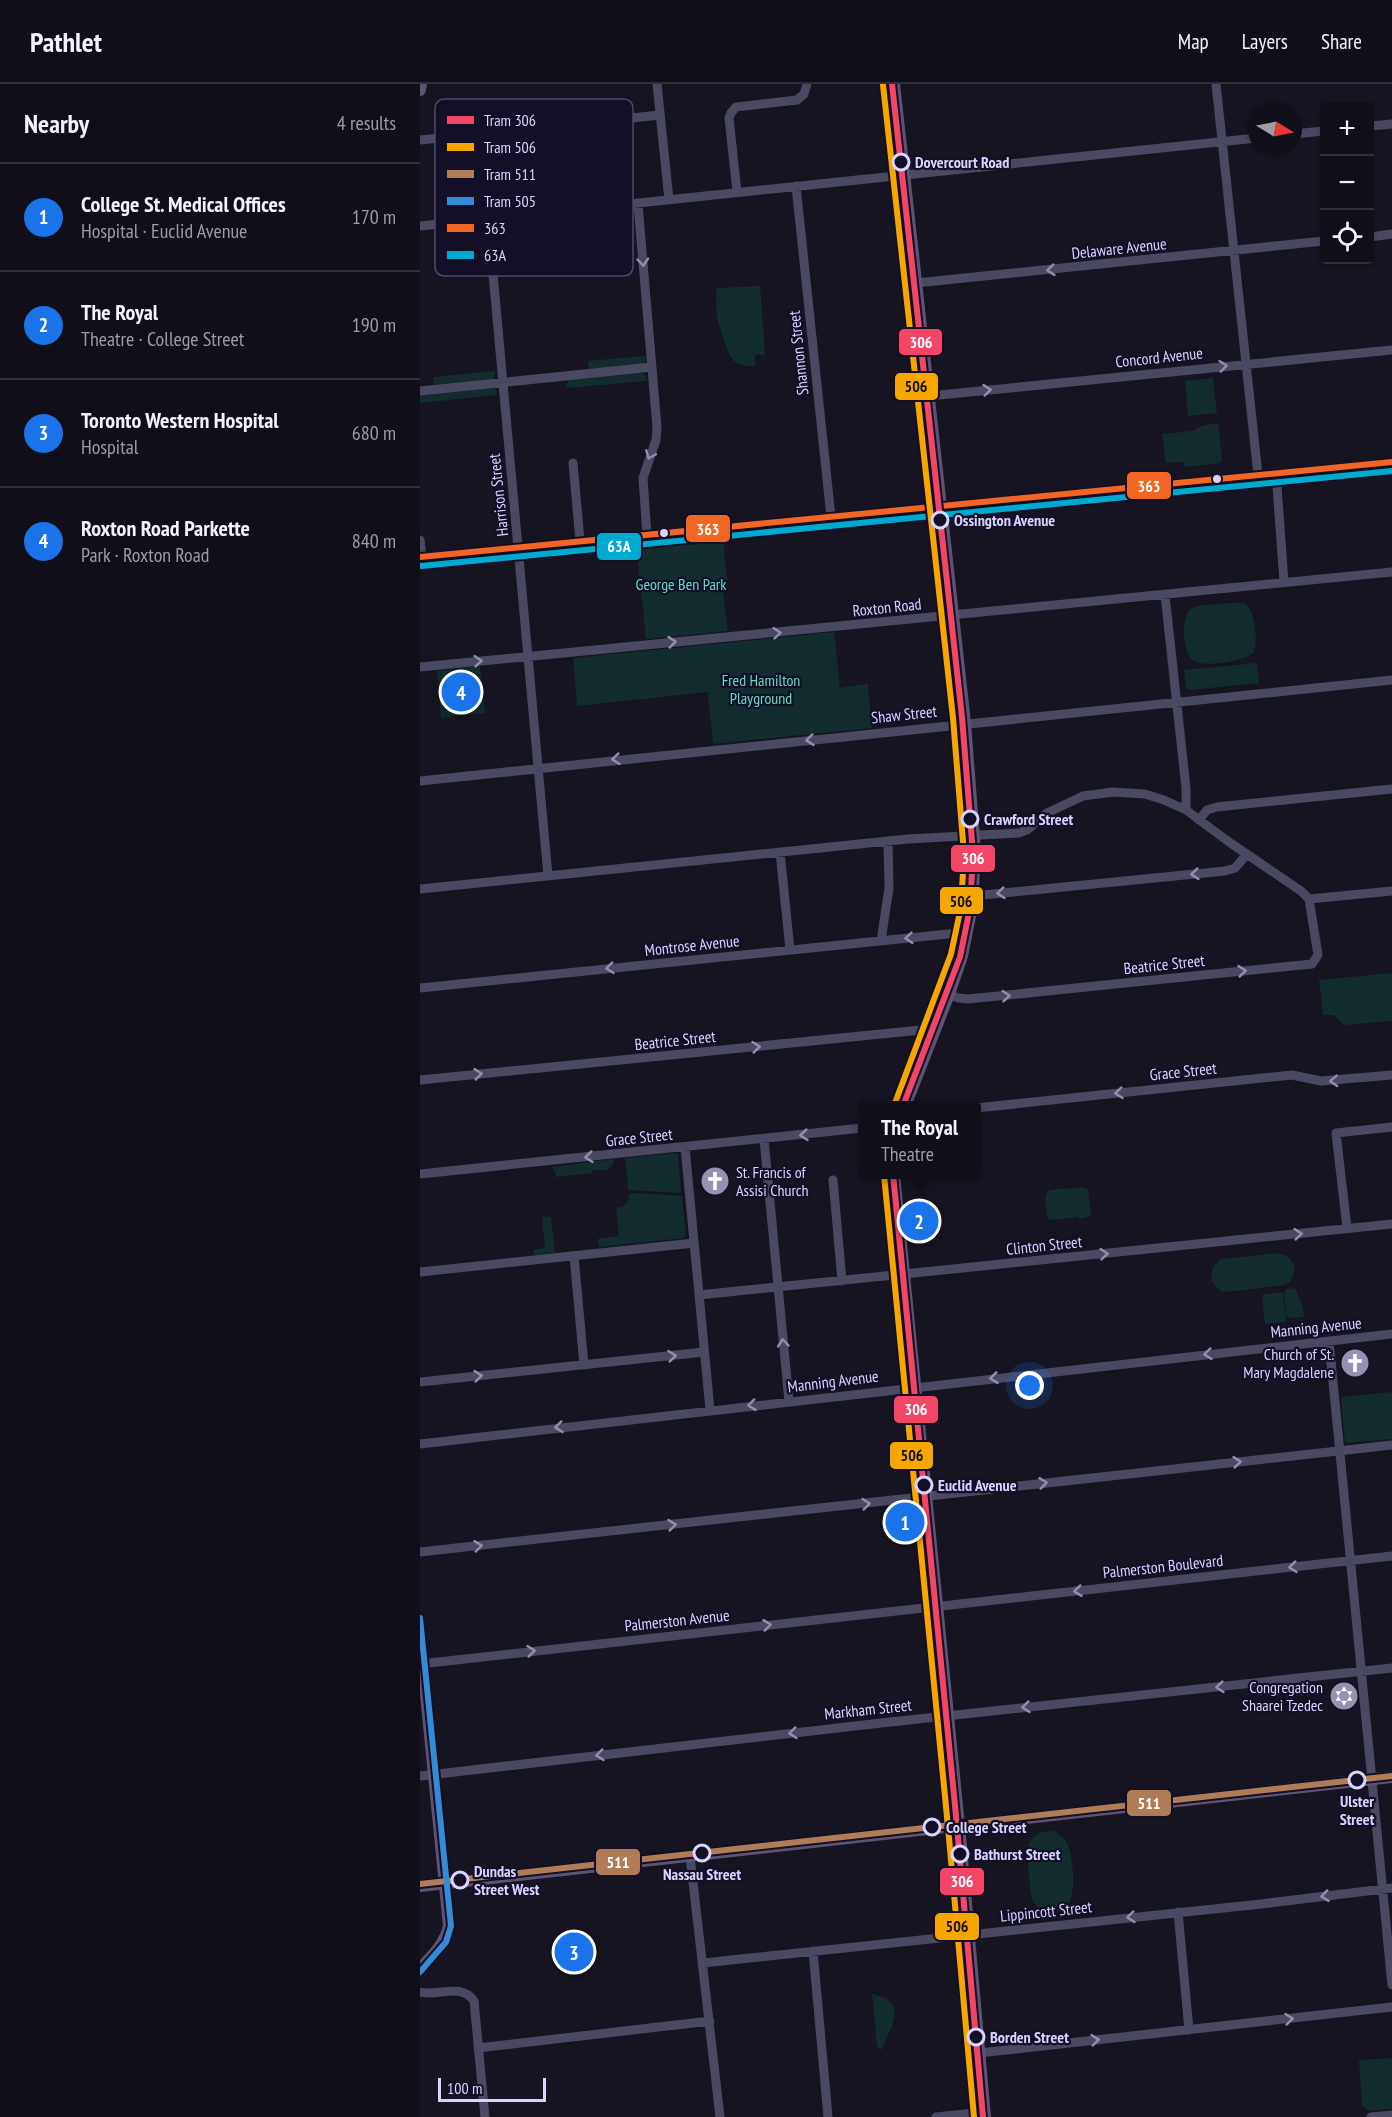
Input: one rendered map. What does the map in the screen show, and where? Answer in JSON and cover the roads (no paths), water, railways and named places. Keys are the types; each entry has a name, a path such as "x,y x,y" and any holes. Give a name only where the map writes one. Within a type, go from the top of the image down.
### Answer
{"main road":[{"path":"420,90 421,84"},
{"path":"894,84 965,723 975,835 973,896 967,934 949,994 907,1101"},
{"path":"894,1179 959,1826 985,2115"},
{"path":"420,1634 449,1922 441,1945 420,1969"},
{"path":"420,1886 1392,1777"}],"street":[{"path":"657,84 669,200"},
{"path":"737,192 729,118 734,108 797,100 804,94 807,84"},
{"path":"1216,84 1258,475"},
{"path":"633,118 660,115"},
{"path":"1374,126 1392,124"},
{"path":"1302,133 1320,131"},
{"path":"420,140 435,138"},
{"path":"633,204 1248,139"},
{"name":"Shannon Street","path":"796,186 831,517"},
{"path":"638,204 657,434 643,478 646,535"},
{"path":"420,226 435,224"},
{"path":"1374,236 1392,234"},
{"name":"Delaware Avenue","path":"916,283 1320,241"},
{"name":"Harrison Street","path":"493,276 548,876"},
{"name":"Concord Avenue","path":"929,396 1392,350"},
{"path":"420,391 652,367"},
{"path":"420,540 421,557 1392,462"},
{"path":"573,464 580,542"},
{"path":"1276,473 1284,582"},
{"name":"Roxton Road","path":"420,667 1392,572"},
{"path":"1165,595 1186,788 1186,810"},
{"name":"Shaw Street","path":"420,780 1392,680"},
{"path":"1199,820 1207,810 1216,807 1392,789"},
{"path":"420,889 888,841 1019,833 1027,830 1047,813 1083,796 1126,792 1145,794 1186,810 1309,898 1392,891"},
{"path":"881,941 888,888 888,841"},
{"path":"780,852 790,950"},
{"path":"973,896 1225,871 1235,867 1246,854"},
{"name":"Beatrice Street","path":"949,994 968,999 1312,964 1318,955 1309,898"},
{"name":"Montrose Avenue","path":"420,988 958,933 967,934"},
{"name":"Beatrice Street","path":"420,1080 921,1030 933,1034"},
{"name":"Grace Street","path":"981,1107 1292,1075 1321,1081 1392,1075"},
{"path":"1347,1228 1336,1132 1392,1127"},
{"name":"Grace Street","path":"420,1174 858,1128"},
{"path":"764,1139 789,1401"},
{"path":"684,1147 710,1410"},
{"path":"833,1180 842,1281"},
{"name":"Clinton Street","path":"699,1295 1392,1224"},
{"path":"420,1272 694,1243"},
{"path":"574,1256 584,1365"},
{"name":"Manning Avenue","path":"420,1444 1392,1334"},
{"path":"1329,1341 1373,1780 1388,1888 1392,1985"},
{"path":"420,1382 704,1352"},
{"path":"420,1552 1392,1445"},
{"name":"Palmerston Boulevard","path":"937,1606 1392,1556"},
{"name":"Palmerston Avenue","path":"422,1664 937,1606"},
{"name":"Markham Street","path":"420,1776 893,1721 1392,1668"},
{"path":"690,1856 720,2117"},
{"name":"Lippincott Street","path":"703,1963 1388,1888"},
{"path":"1178,1912 1189,2030"},
{"path":"813,1951 828,2117"},
{"path":"420,1992 426,1994 459,1991 469,1995 474,2001 485,2117"},
{"path":"979,2052 1392,2007"},
{"path":"478,2048 710,2021"},
{"path":"936,2117 985,2115"},
{"path":"1371,2117 1392,2115"}],"tram line":[{"name":"306","path":"892,84 962,717 973,854 970,908 960,957 905,1101"},
{"name":"506","path":"883,85 953,718 964,854 961,907 951,954 896,1101"},
{"name":"506","path":"884,1179 974,2117"},
{"name":"306","path":"893,1179 983,2117"},
{"name":"505","path":"420,1618 451,1926 446,1942 420,1972"},
{"name":"511","path":"420,1884 1392,1776"}],"place":[{"name":"Dovercourt Road","path":"901,162"},
{"name":"Ossington Avenue","path":"940,520"},
{"name":"Roxton Road Parkette","path":"461,692"},
{"name":"Crawford Street","path":"970,819"},
{"name":"St. Francis of Assisi Church","path":"715,1181"},
{"name":"The Royal","path":"919,1221"},
{"name":"Church of St. Mary Magdalene","path":"1355,1363"},
{"name":"Euclid Avenue","path":"924,1485"},
{"name":"College St. Medical Offices","path":"905,1522"},
{"name":"Congregation Shaarei Tzedec","path":"1344,1696"},
{"name":"Ulster Street","path":"1357,1780"},
{"name":"College Street","path":"932,1827"},
{"name":"Nassau Street","path":"702,1853"},
{"name":"Bathurst Street","path":"960,1854"},
{"name":"Dundas Street West","path":"460,1880"},
{"name":"Toronto Western Hospital","path":"574,1952"},
{"name":"Borden Street","path":"976,2037"}],"park label":[{"name":"George Ben Park","path":"681,584"},
{"name":"Fred Hamilton Playground","path":"761,689"}]}
